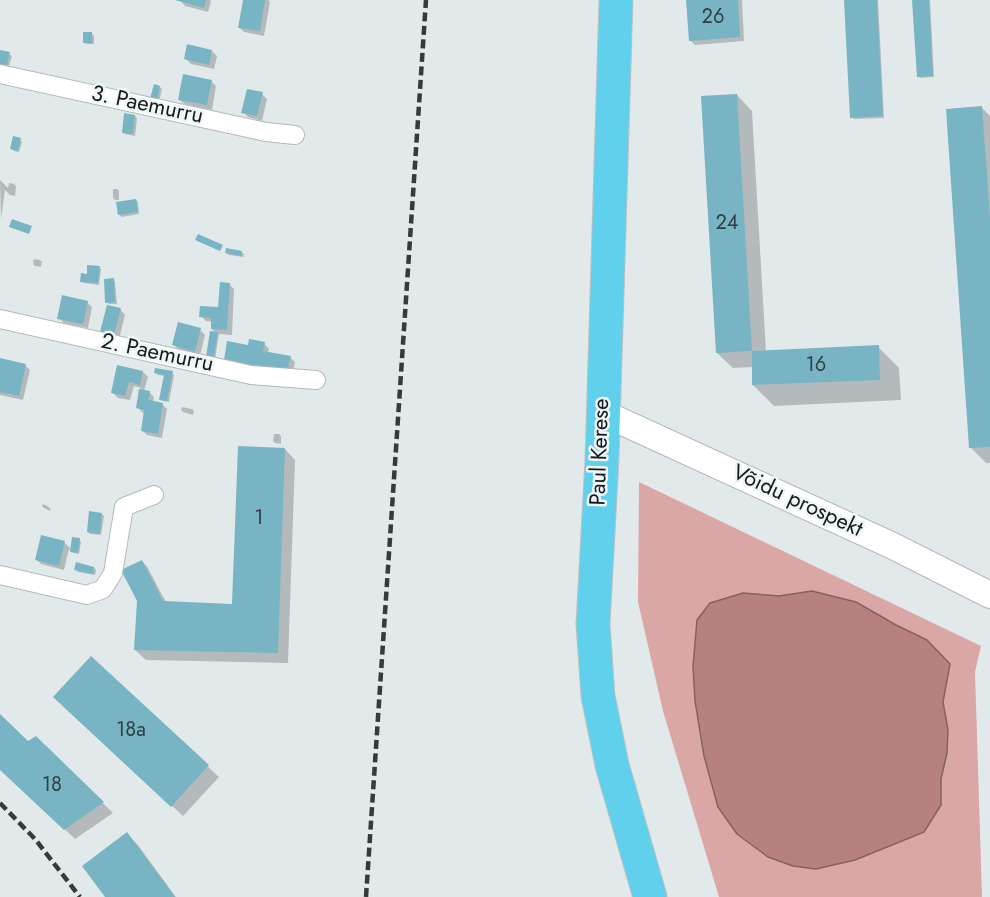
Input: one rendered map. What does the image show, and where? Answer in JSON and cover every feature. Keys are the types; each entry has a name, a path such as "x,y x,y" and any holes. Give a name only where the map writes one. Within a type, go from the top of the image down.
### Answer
{"highway":[{"name":"Paul Kerese","path":"616,0 602,459 593,624 598,696 612,765 650,897"}],"street":[{"name":"3. Paemurru","path":"0,74 266,132 294,135"},
{"name":"2. Paemurru","path":"0,319 251,375 316,380"},
{"name":"Võidu prospekt","path":"603,413 882,541 990,595"},
{"path":"0,575 87,595 103,590 113,573 124,507 154,495"}],"shaded area":[{"path":"639,482 981,646 975,672 982,897 719,897 663,711 638,602"},
{"path":"812,591 856,602 927,640 950,664 943,702 948,730 947,753 941,779 941,805 924,832 855,860 816,869 793,866 768,857 737,834 718,807 704,756 695,701 693,666 697,620 710,603 743,593 779,596"}],"building":[{"path":"175,0 206,0 204,8"},
{"path":"243,0 265,0 260,31 238,28"},
{"path":"686,0 738,0 740,37 689,41"},
{"path":"844,0 877,0 883,116 850,118"},
{"path":"912,0 929,0 933,76 917,77"},
{"path":"83,32 92,32 92,43 83,43"},
{"path":"187,44 212,50 209,65 184,59"},
{"path":"0,50 10,52 7,65 0,64"},
{"path":"183,74 212,80 207,105 178,100"},
{"path":"154,84 160,86 157,101 150,99"},
{"path":"247,89 263,92 257,116 241,113"},
{"path":"737,94 752,351 716,353 701,96"},
{"path":"982,106 990,218 990,447 969,448 946,109"},
{"path":"124,113 135,115 133,134 122,133"},
{"path":"13,136 21,138 18,151 10,149"},
{"path":"136,199 138,212 118,215 116,202"},
{"path":"12,219 32,226 29,234 9,227"},
{"path":"198,234 223,245 220,251 195,240"},
{"path":"226,248 242,251 241,256 225,253"},
{"path":"87,265 100,266 98,283 80,282 81,273 87,274"},
{"path":"114,278 115,302 105,303 104,279"},
{"path":"220,282 230,283 227,330 211,329 211,318 199,317 200,306 218,307"},
{"path":"62,295 88,301 83,324 57,319"},
{"path":"107,305 121,308 114,335 100,332"},
{"path":"178,322 201,328 195,352 172,345"},
{"path":"210,331 218,332 214,358 206,357"},
{"path":"249,339 265,342 263,351 291,356 287,372 224,360 227,341 248,345"},
{"path":"879,345 880,380 752,385 752,351"},
{"path":"0,358 26,364 19,396 0,392"},
{"path":"117,365 143,371 140,385 129,382 125,396 111,393"},
{"path":"155,368 173,371 167,401 159,400 164,375 154,373"},
{"path":"139,389 150,391 149,400 163,403 158,434 141,431 144,410 136,408"},
{"path":"238,446 285,448 278,653 134,650 137,601 121,570 142,560 163,601 232,604"},
{"path":"89,511 102,513 100,534 87,532"},
{"path":"41,535 65,541 59,566 35,560"},
{"path":"72,537 80,538 78,553 70,552"},
{"path":"76,562 94,567 93,574 74,570"},
{"path":"91,656 209,765 171,807 53,697"},
{"path":"0,714 28,741 36,736 104,802 64,830 0,770"},
{"path":"127,832 175,897 105,897 82,866"}],"railway":[{"path":"366,897 426,0"},
{"path":"0,803 35,839 80,897"}]}
